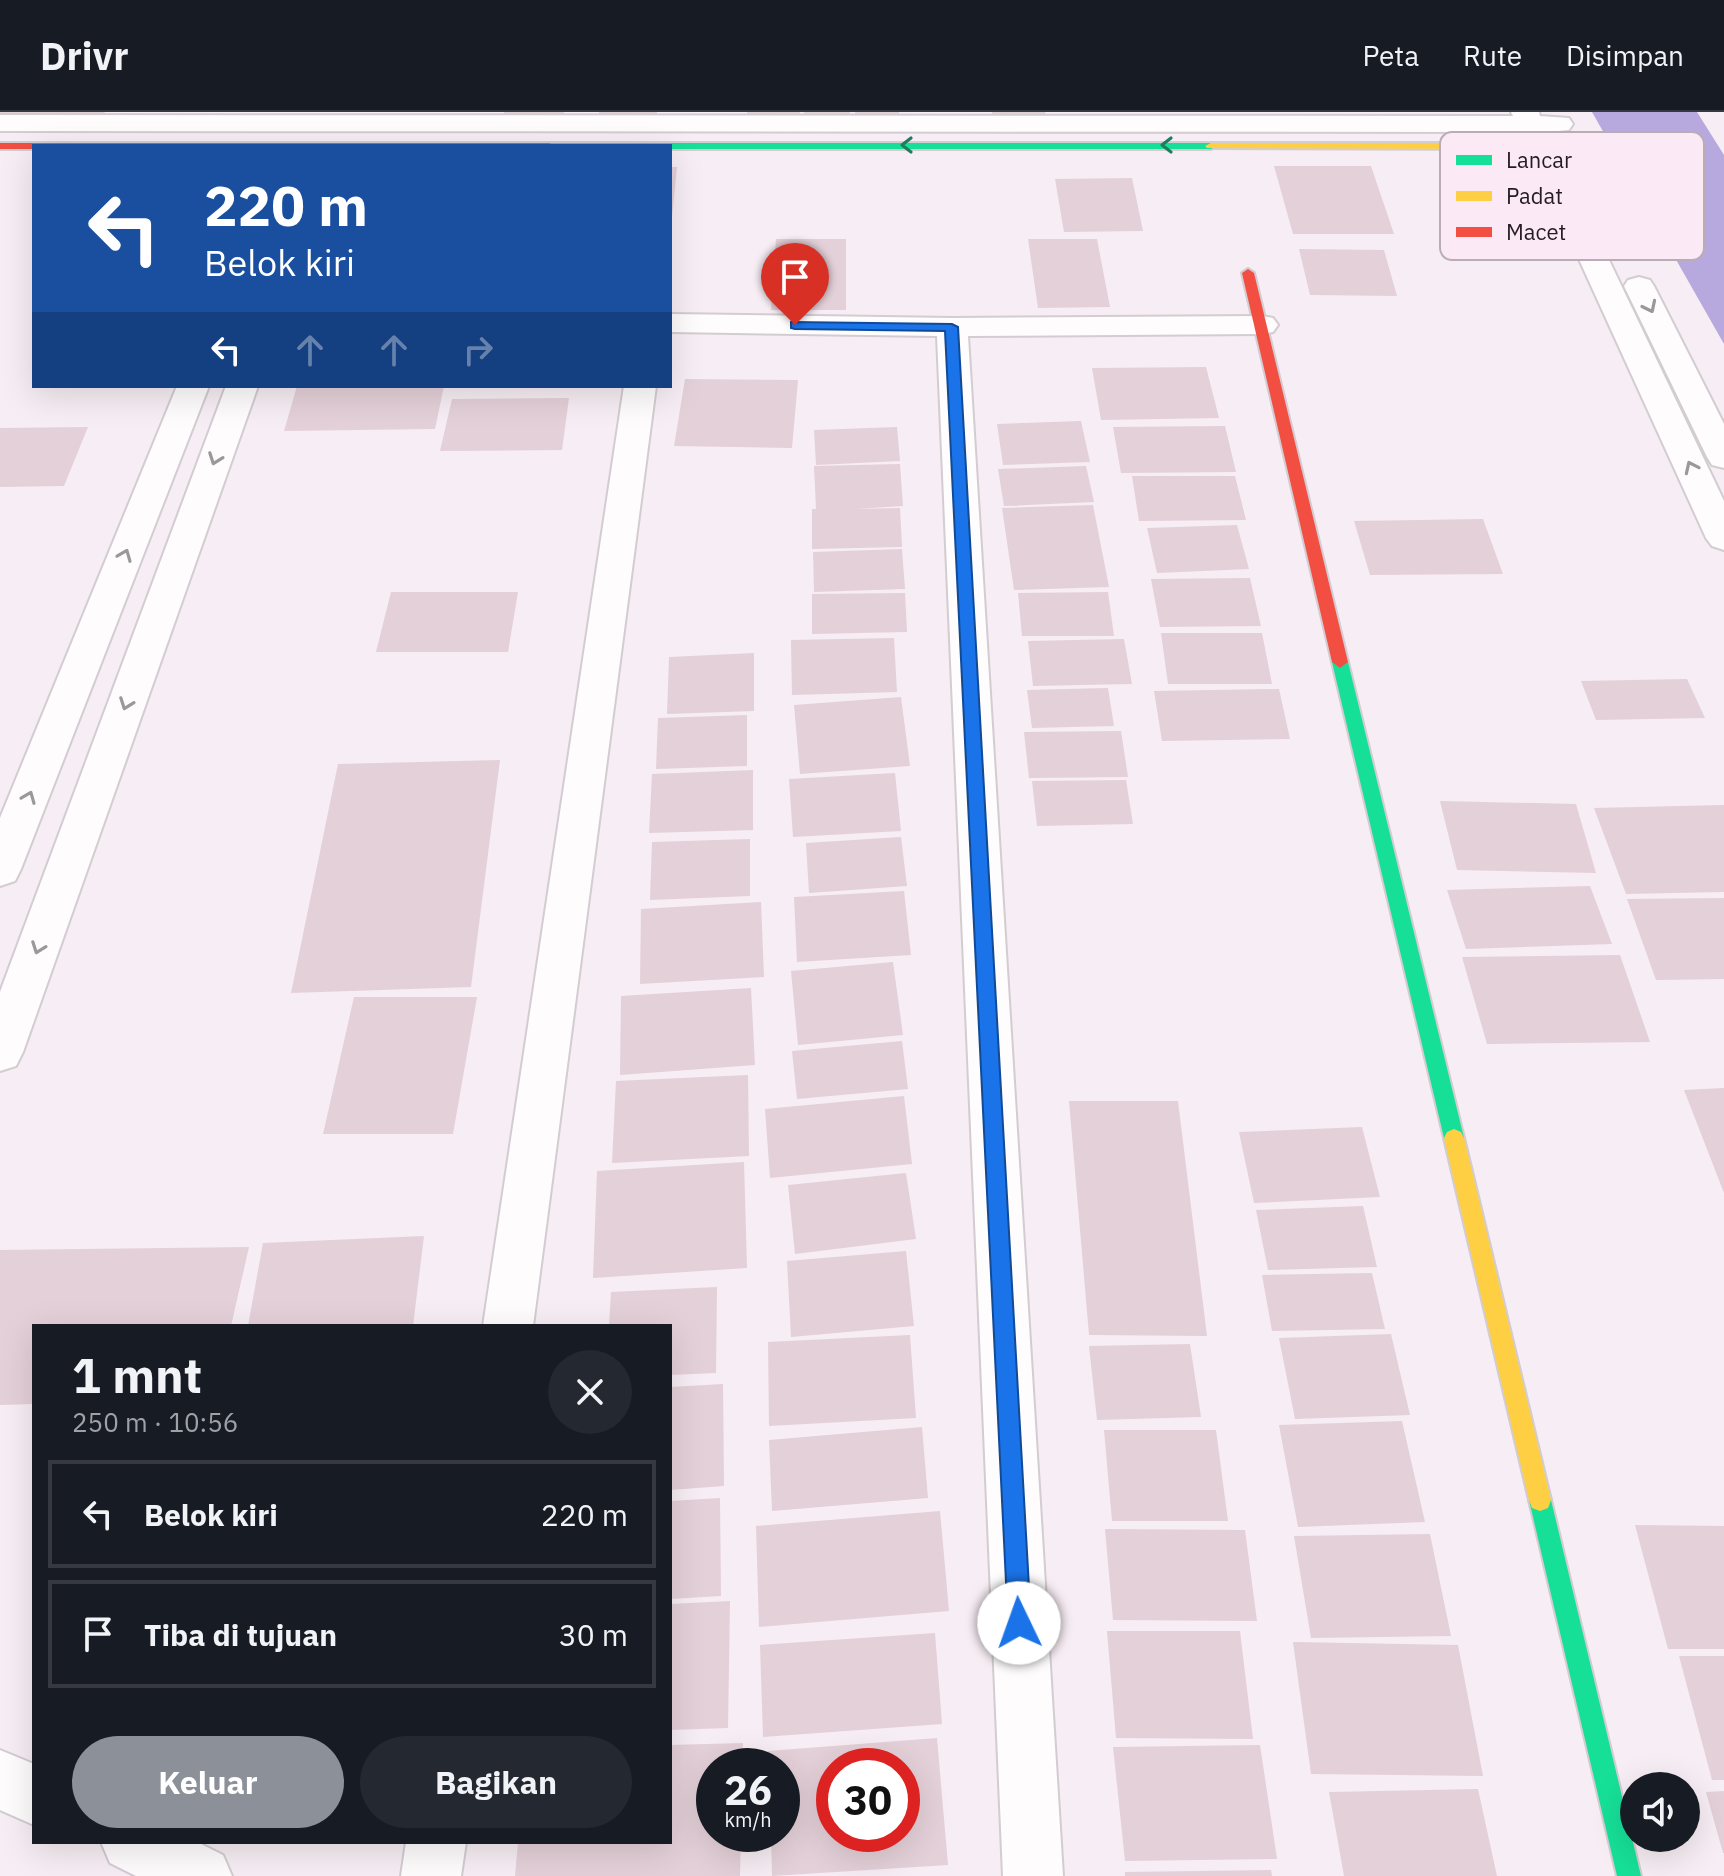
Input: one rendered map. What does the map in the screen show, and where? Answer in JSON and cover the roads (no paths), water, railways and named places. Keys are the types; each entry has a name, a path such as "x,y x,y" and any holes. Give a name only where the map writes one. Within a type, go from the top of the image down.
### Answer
{"street":[{"path":"0,123 273,132 1546,127"},
{"path":"39,144 273,132"},
{"path":"0,146 32,144"},
{"path":"1604,260 1724,538"},
{"path":"1626,260 1724,457"},
{"path":"1248,273 1629,1876"},
{"path":"672,323 952,327 1262,325"},
{"path":"952,327 1033,1876"},
{"path":"0,869 192,388"},
{"path":"0,1052 241,388"},
{"path":"508,1324 640,388"},
{"path":"0,1779 32,1794"},
{"path":"135,1844 202,1876"},
{"path":"431,1876 436,1844"}]}
